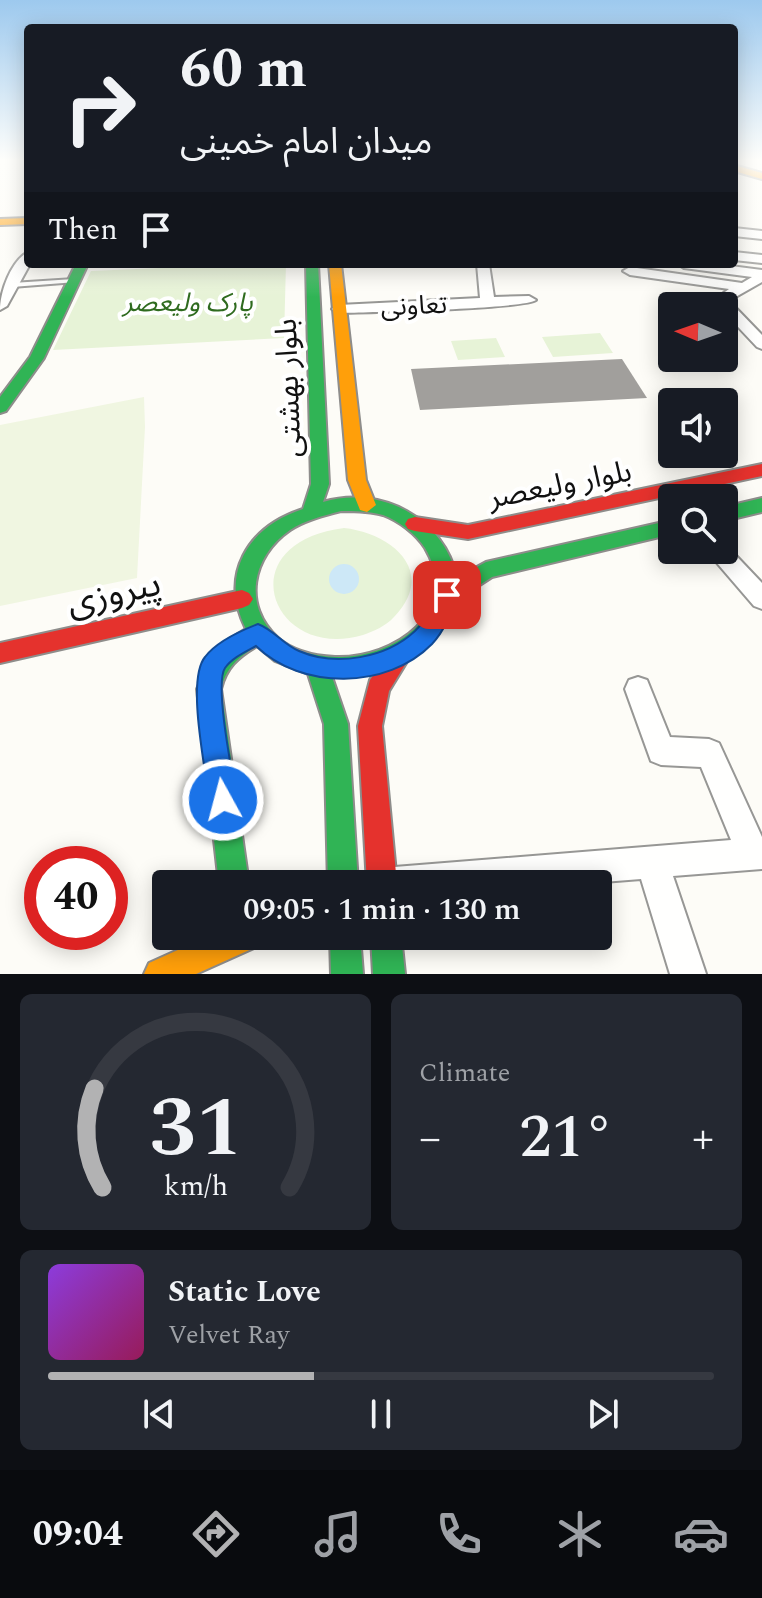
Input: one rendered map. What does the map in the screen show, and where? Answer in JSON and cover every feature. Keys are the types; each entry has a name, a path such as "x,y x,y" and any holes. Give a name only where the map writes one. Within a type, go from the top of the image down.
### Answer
{"main road":[{"path":"0,222 24,221"},
{"name":"بلوار بهشتی","path":"312,268 320,484 312,509"},
{"name":"بلوار بهشتی","path":"335,268 357,480 367,505"},
{"path":"0,408 16,392 31,368 78,273"},
{"name":"بلوار ولیعصر","path":"415,524 468,532 762,470"},
{"path":"340,504 367,505 393,512 415,524 442,556 448,573 447,595 439,618 423,638 400,655 360,667 317,667 284,655 258,634 247,617 242,599 243,575 252,553 278,527 312,509 340,504"},
{"path":"738,511 762,505"},
{"path":"447,595 486,570 658,530"},
{"name":"پیروزی","path":"0,653 242,599"},
{"path":"232,870 209,689 212,665 229,649 258,634"},
{"path":"381,870 370,726 378,688 400,655"},
{"path":"317,667 336,724 342,870"},
{"path":"160,974 207,950"},
{"path":"346,950 347,974"},
{"path":"387,950 389,974"}],"street":[{"path":"738,232 762,235"},
{"path":"738,243 762,246"},
{"path":"738,256 762,259"},
{"path":"0,306 24,263"},
{"name":"تعاونی","path":"484,268 488,303"},
{"path":"710,268 762,276"},
{"path":"630,271 744,287"},
{"path":"762,276 725,297 726,306 762,344"},
{"name":"تعاونی","path":"339,309 529,300"},
{"path":"731,564 762,599"},
{"path":"554,870 757,853 709,753 661,751 638,689"},
{"path":"652,862 688,974"}],"lane":[{"path":"12,285 78,273"}],"green space":[{"name":"پارک ولیعصر","path":"286,268 284,338 53,350 91,271"},
{"path":"600,333 613,353 553,357 542,337"},
{"path":"496,338 505,357 458,360 451,341"},
{"path":"144,397 137,578 0,606 0,425"},
{"path":"344,528 361,531 392,546 410,570 411,584 406,600 384,626 363,635 331,639 305,632 286,617 275,597 274,576 285,555 307,538"}],"water":[{"path":"344,564 355,568 359,579 355,590 344,594 333,590 329,579 333,568"}],"building":[{"path":"622,359 647,398 420,410 411,369"}],"traffic: fast":[{"path":"0,408 37,358 80,268"},
{"path":"312,268 320,484 312,509"},
{"path":"340,504 382,508 414,525 428,537 443,562 448,585 443,607 431,627 413,643 391,656 367,664 319,666 283,654 267,641 249,613 244,585 252,558 270,535 294,519 340,504"},
{"path":"738,511 762,505"},
{"path":"447,595 486,570 658,530"},
{"path":"232,870 209,689 216,669 226,655 258,634"},
{"path":"317,667 336,724 342,870"},
{"path":"346,950 347,974"},
{"path":"387,950 389,974"}],"traffic: slow":[{"path":"0,222 24,221"},
{"path":"335,268 357,480 367,505"},
{"path":"160,974 214,950"}],"traffic: jam":[{"path":"415,524 468,532 762,470"},
{"path":"0,653 242,599"},
{"path":"381,870 370,726 378,688 400,655"}],"route":[{"path":"223,800 209,689 212,665 229,649 258,634 274,649 294,660 317,667 346,669 374,665 400,655 423,638 439,618 447,595"}]}
